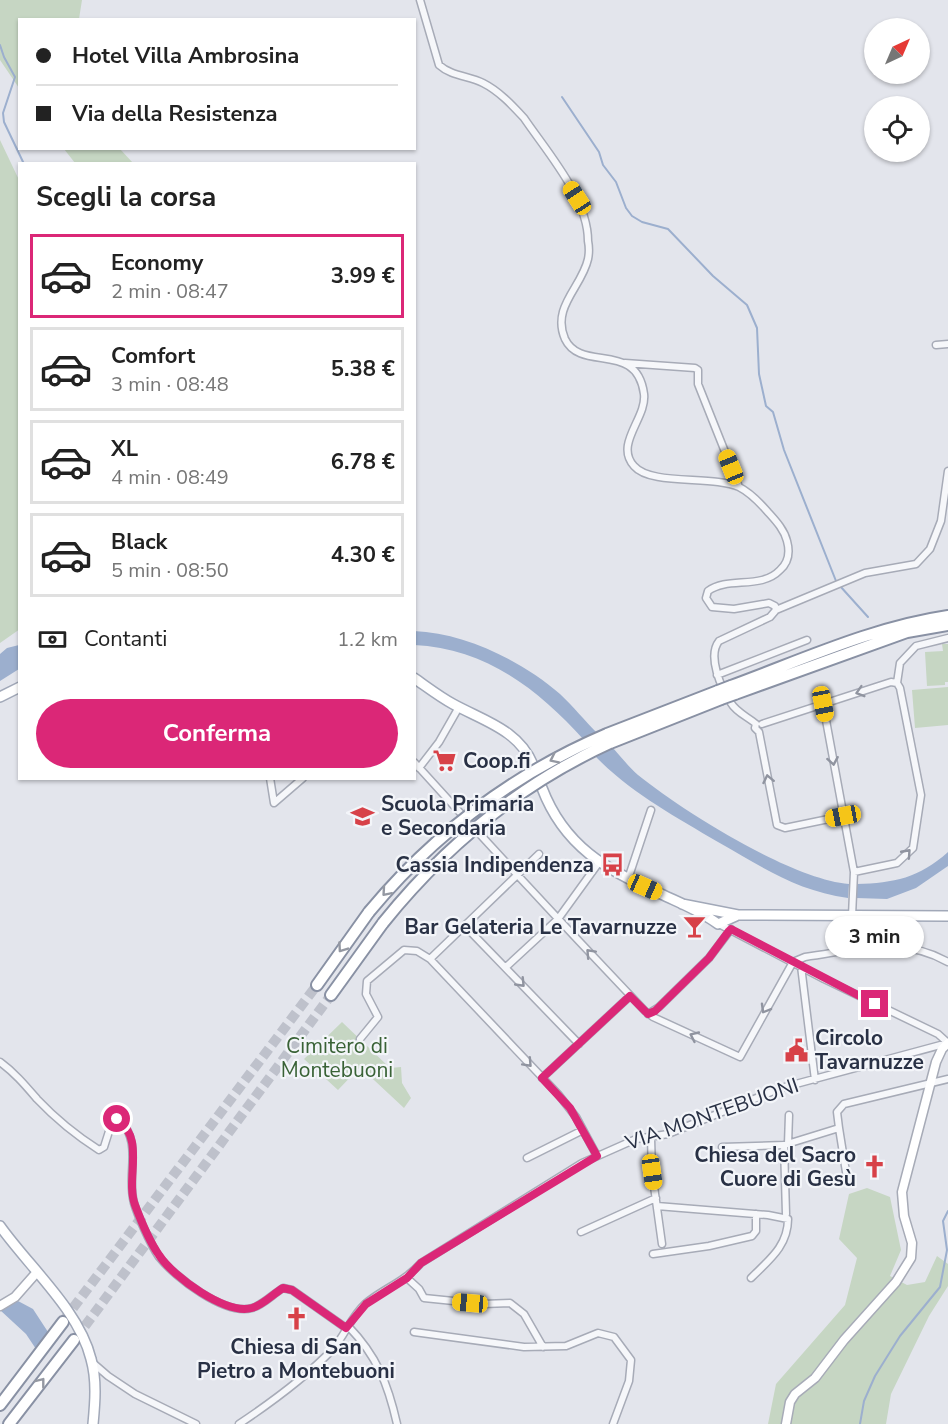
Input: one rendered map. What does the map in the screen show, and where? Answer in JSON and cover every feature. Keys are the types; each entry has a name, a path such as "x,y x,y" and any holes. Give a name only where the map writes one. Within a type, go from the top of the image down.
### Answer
{"highway":[{"path":"317,985 369,912 424,851 472,811 543,764 866,636 905,624 948,616"},
{"path":"733,690 898,635 948,625"},
{"path":"331,995 383,923 429,871 481,822 549,774 609,739"},
{"path":"0,1405 63,1322"},
{"path":"9,1424 74,1340"}],"main road":[{"path":"416,679 459,707 507,731 525,750 533,765"},
{"path":"0,697 18,688"},
{"path":"542,788 553,814 565,832 600,861 627,879 720,918 738,915 948,916"},
{"path":"786,1424 790,1402 795,1394 815,1378 844,1340 896,1282 911,1258 912,1243 904,1216 902,1192 930,1083 939,1055 948,1043"},
{"path":"0,1226 78,1327 92,1362 95,1402 93,1424"},
{"path":"0,1306 11,1300 37,1272"}],"street":[{"path":"420,0 439,65 451,73 485,84 513,106 524,118 583,211 588,239 588,259 563,307 563,332 567,342 581,354 615,358 637,375 644,393 644,404 628,447 633,466 651,476 710,481 739,488 764,507 779,524 788,545 788,559 779,572 770,578 714,586 708,591 706,598 712,607 722,610 769,603 776,610"},
{"path":"936,345 948,344"},
{"path":"624,363 698,370 698,384 739,488"},
{"path":"759,724 731,704 717,675 714,648 719,641 770,616 776,610 865,573 916,564 930,549 941,521 948,471"},
{"path":"854,872 897,863 913,848 921,795 900,688 897,683 900,663 916,645 948,638"},
{"path":"717,675 807,640"},
{"path":"843,816 785,828 777,825 759,732 755,728 759,724 891,682 897,683"},
{"path":"823,704 854,872 852,916"},
{"path":"419,768 439,742 459,707"},
{"path":"416,764 517,876 648,1014 740,1057 793,962 805,957 890,945 918,949 948,962"},
{"path":"270,780 274,803 301,780"},
{"path":"627,879 651,810"},
{"path":"430,960 539,854"},
{"path":"506,967 558,919 600,861"},
{"path":"720,918 734,931 938,1034 948,1043"},
{"path":"465,926 579,1044"},
{"path":"648,1014 659,1007 734,931"},
{"path":"360,1038 378,1017 366,994 367,981 404,950 417,951 430,960 570,1108 597,1156"},
{"path":"801,966 815,1080"},
{"path":"542,1078 630,996"},
{"name":"VIA MONTEBUONI","path":"239,1424 307,1374 339,1341 366,1304 407,1278 421,1263 597,1156 636,1139 668,1134 756,1097 948,1043"},
{"path":"0,1062 16,1074 39,1100 74,1133 99,1150 104,1147 111,1125 115,1120 120,1120 133,1143 131,1189 135,1205 159,1256 206,1295 232,1309 251,1308 283,1288 292,1290 347,1327 375,1357 398,1424"},
{"path":"846,1172 837,1112 844,1104 948,1079"},
{"path":"786,1214 786,1144 789,1115"},
{"path":"722,1147 786,1144 839,1128"},
{"path":"527,1158 583,1130"},
{"path":"651,1138 662,1244"},
{"path":"582,1232 656,1198"},
{"path":"657,1206 756,1214 788,1219 788,1232 784,1244 751,1278"},
{"path":"653,1254 669,1254 752,1236 756,1231 756,1214"},
{"path":"407,1278 419,1289 424,1298 483,1304 510,1303 524,1314 543,1347"},
{"path":"414,1332 524,1347 566,1346 598,1333 614,1337 631,1360 629,1382 613,1424"},
{"path":"92,1362 135,1394 196,1424"}],"green space":[{"path":"0,0 82,0 79,18 18,18 18,87 0,60"},
{"path":"0,140 18,178 18,630 0,643"},
{"path":"65,150 121,150 132,162 74,162"},
{"path":"942,644 948,644 948,682 945,682 945,685 927,686 925,652 943,651"},
{"path":"948,687 948,725 915,728 912,690"},
{"name":"Cimitero di Montebuoni","path":"342,1022 390,1068 401,1067 402,1083 411,1098 404,1108 360,1067 338,1090 304,1059"},
{"path":"867,1188 890,1197 901,1250 890,1276 907,1285 925,1282 937,1256 948,1264 948,1286 929,1316 891,1394 886,1424 768,1424 776,1384 845,1305 857,1258 839,1239 849,1194"}],"water":[{"path":"416,631 453,637 473,643 511,660 560,694 598,734 584,740 548,704 508,674 464,654 416,645"},
{"path":"18,645 18,670 0,681 0,654 7,648"},
{"path":"613,748 638,775 682,807 739,842 769,857 798,870 849,884 848,898 812,890 780,877 654,803 623,781 595,756"},
{"path":"948,852 948,866 916,888 887,899 856,898 857,884 906,877 927,868"},
{"path":"18,1301 33,1309 48,1332 36,1349 26,1334 0,1310"}],"waterway":[{"path":"0,45 15,77 3,113 4,122 23,162"},
{"path":"562,97 599,152 603,165 616,182 626,208 632,216 642,222 668,229 713,276 747,305 757,328 759,374 766,406 773,412 784,450 836,581"},
{"path":"840,586 868,617"},
{"path":"860,1424 864,1401 875,1376 900,1336 940,1287 947,1250 943,1221 948,1211"}],"tunnel":[{"path":"64,1320 317,985"},
{"path":"76,1338 331,995"}],"place":[{"name":"Coop.fi","path":"445,761"},
{"name":"Scuola Primaria e Secondaria","path":"363,816"},
{"name":"Cassia Indipendenza","path":"612,865"},
{"name":"Bar Gelateria Le Tavarnuzze","path":"695,927"},
{"name":"Circolo Tavarnuzze","path":"797,1050"},
{"name":"Chiesa del Sacro Cuore di Gesù","path":"874,1167"},
{"name":"Chiesa di San Pietro a Montebuoni","path":"296,1319"}],"route":[{"path":"117,1119 124,1125 133,1143 131,1189 135,1205 159,1256 176,1273 200,1291 232,1309 251,1308 261,1304 283,1288 292,1290 346,1328 366,1304 407,1278 421,1263 582,1163 597,1156 570,1108 542,1078 630,996 648,1014 655,1011 718,949 731,929 875,1004"}]}
